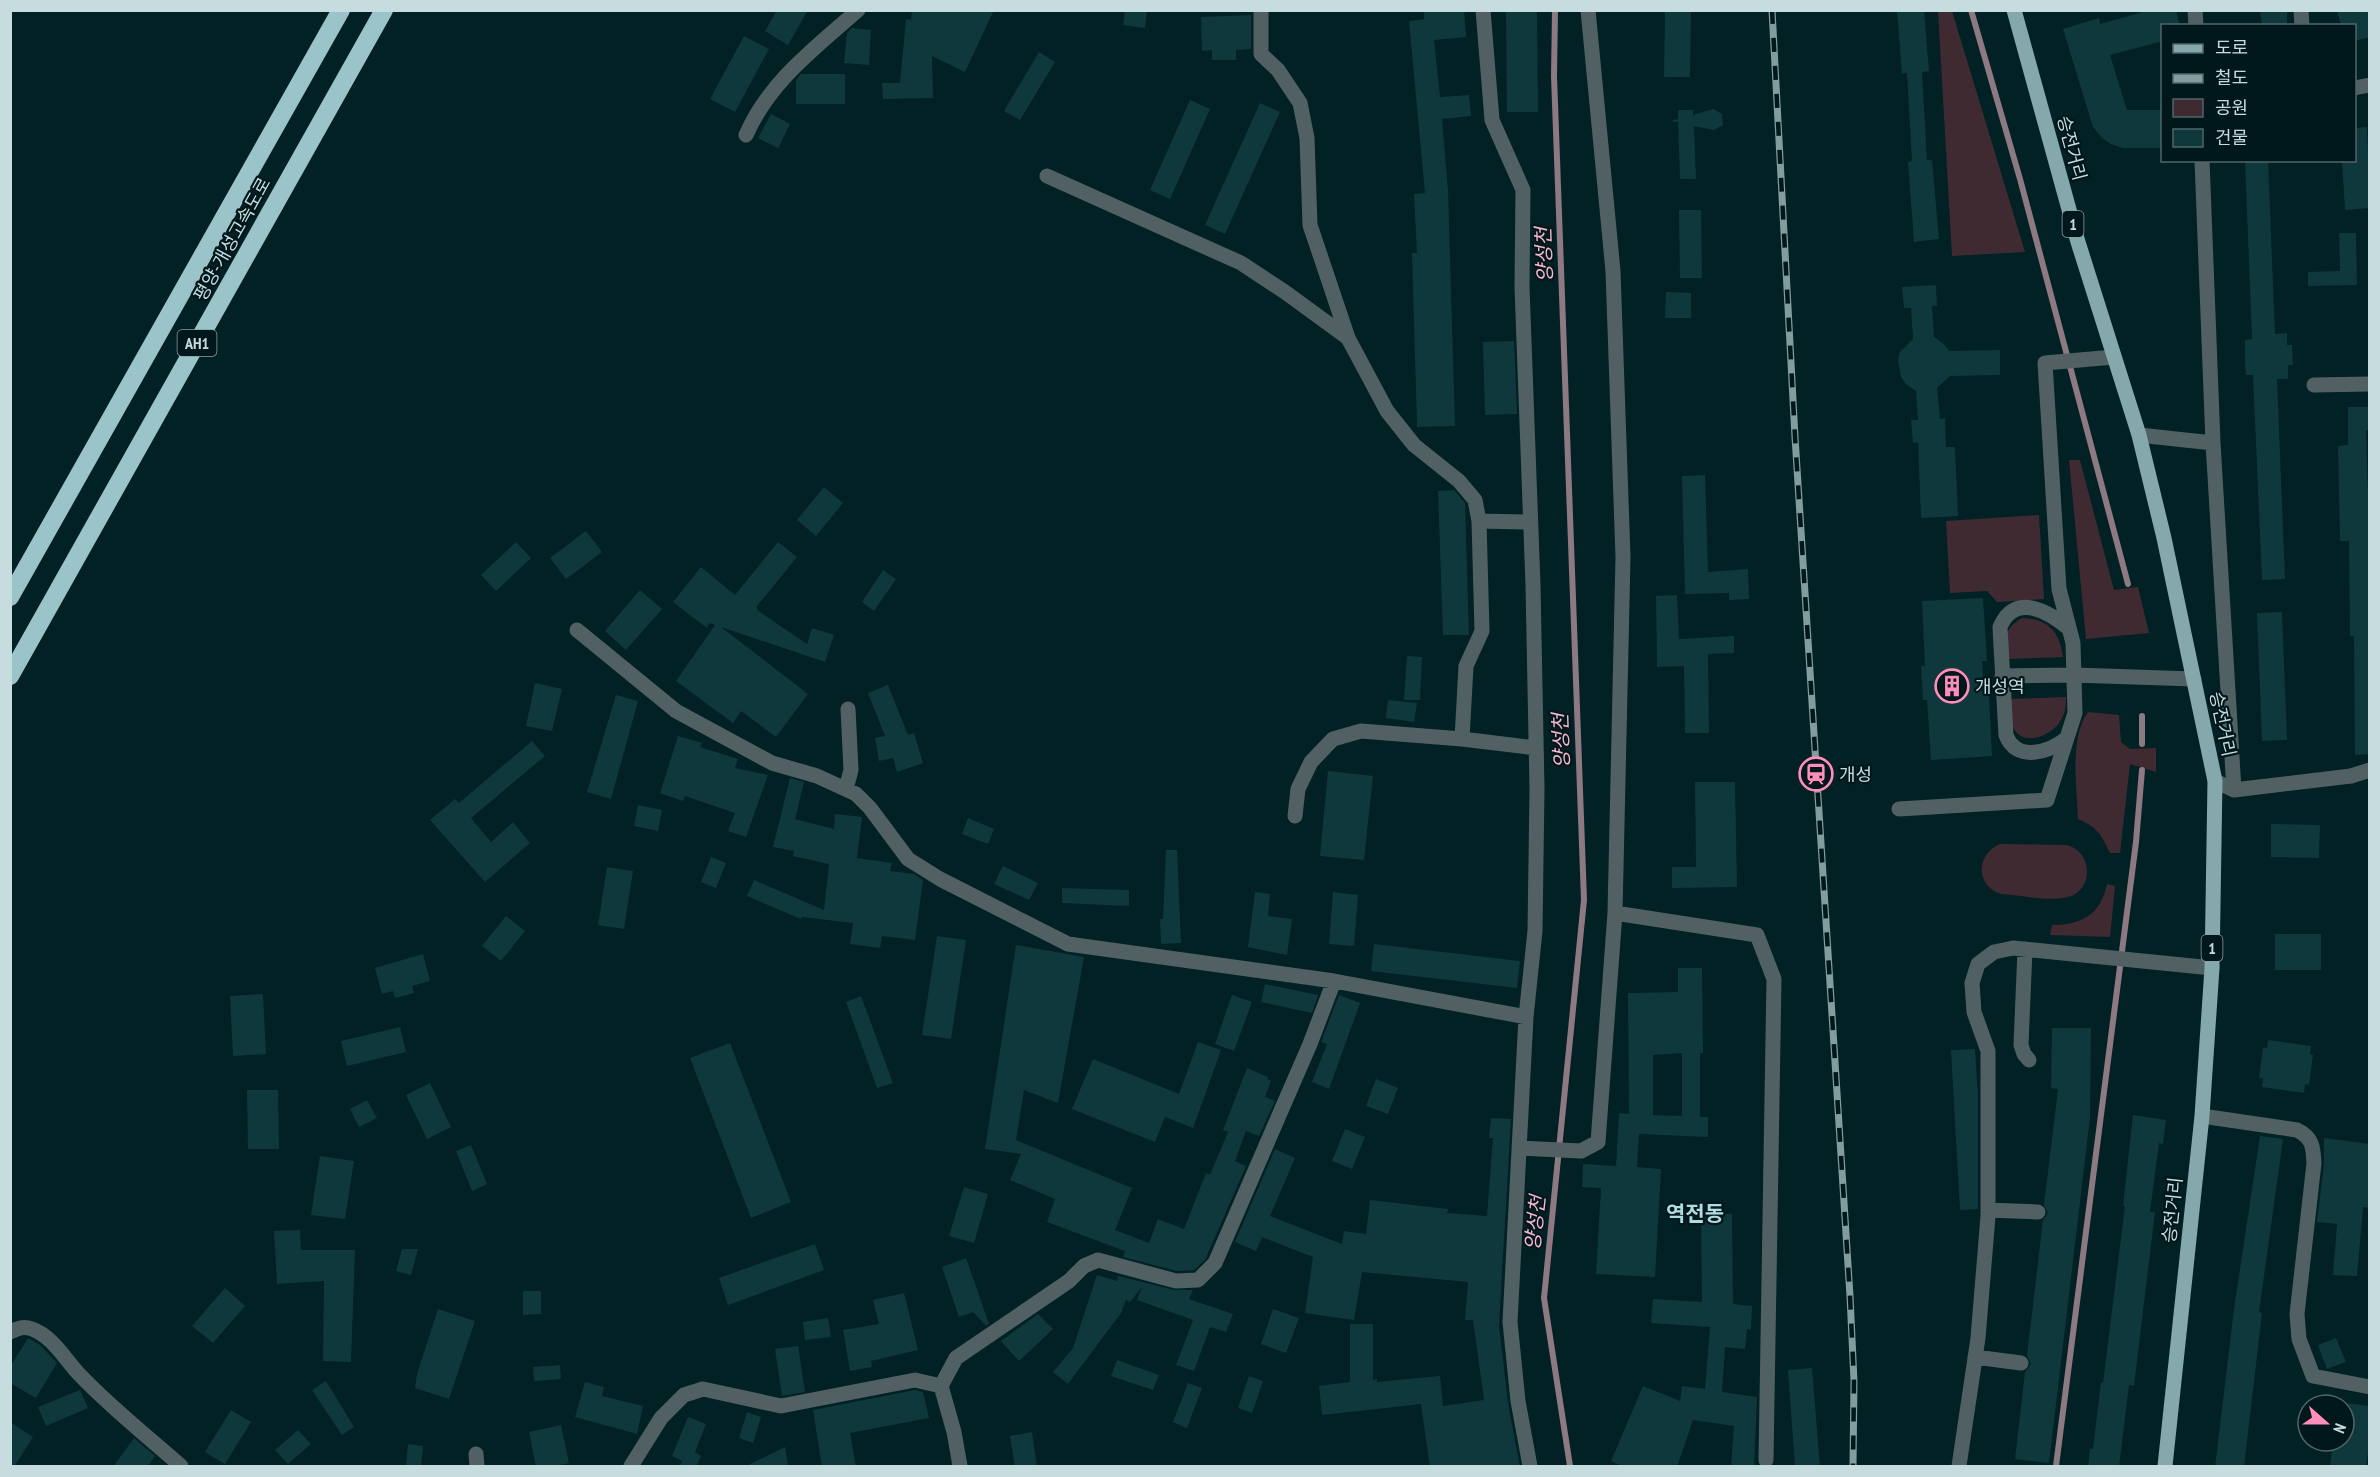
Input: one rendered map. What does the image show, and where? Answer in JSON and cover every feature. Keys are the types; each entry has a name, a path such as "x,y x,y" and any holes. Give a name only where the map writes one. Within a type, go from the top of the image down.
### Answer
{"highway":[{"name":"평양-개성고속도로","path":"10,597 341,10"},
{"name":"평양-개성고속도로","path":"10,676 384,10"}],"main road":[{"name":"승전거리","path":"2014,10 2078,242 2139,435 2164,538 2215,781 2212,968 2202,1116 2165,1467"}],"street":[{"path":"746,135 764,101 789,72 858,10"},
{"path":"1261,10 1261,54 1278,69 1300,103 1307,138 1310,225 1348,338 1387,411 1414,445 1459,481 1475,500 1479,521 1482,631 1466,666 1462,739"},
{"path":"1483,10 1492,120 1523,190 1522,287 1536,748 1535,932 1526,1017 1510,1322 1518,1401 1530,1467"},
{"path":"1520,1148 1581,1151 1598,1142 1615,913 1623,557 1613,271 1588,10"},
{"path":"2202,162 2213,443 2234,790"},
{"path":"1047,176 1241,263 1348,338"},
{"path":"1899,809 2047,800 2075,713 2073,643 2059,589 2045,363 2114,357"},
{"path":"2314,385 2370,384"},
{"path":"2139,435 2213,443"},
{"path":"1479,521 1530,522"},
{"path":"2067,627 2046,612 2022,607 2012,611 2004,618 2000,627 2006,735 2014,747 2046,752 2067,738"},
{"path":"577,630 676,711 772,763 817,776 856,794 870,808 908,859 940,879 1068,944 1334,981 1526,1017"},
{"path":"2002,676 2074,675 2194,679"},
{"path":"846,789 851,770 848,709"},
{"path":"1295,816 1298,789 1311,762 1333,739 1361,731 1462,739 1536,748"},
{"path":"2215,781 2234,790 2351,776 2370,770"},
{"path":"2351,776 2370,779"},
{"path":"1615,913 1757,935 1774,979 1766,1460"},
{"path":"1959,1467 1975,1357 1988,1210 1988,1051 1974,1012 1972,983 1978,964 1994,952 2013,948 2212,968"},
{"path":"2025,949 2021,1045 2029,1060"},
{"path":"960,1467 954,1432 941,1386 956,1358 1070,1281 1084,1266 1098,1260 1176,1281 1198,1280 1215,1263 1310,1044 1334,981"},
{"path":"2202,1116 2297,1130 2307,1135 2313,1144 2314,1163 2297,1314 2299,1339 2313,1376 2370,1387"},
{"path":"1988,1210 2038,1212"},
{"path":"10,1332 23,1327 33,1329 43,1336 63,1354 78,1373 181,1467"},
{"path":"1975,1357 2021,1363"},
{"path":"631,1467 661,1418 684,1395 703,1389 781,1406 915,1380 941,1386"}],"green space":[{"path":"1938,11 1952,11 2025,252 1952,256"},
{"path":"2069,460 2080,460 2114,590 2138,587 2149,633 2086,639"},
{"path":"2039,515 2044,599 1997,602 1987,591 1950,593 1946,521"},
{"path":"2022,618 2039,621 2051,628 2059,640 2063,657 2008,659 2006,640 2008,631"},
{"path":"2066,697 2063,717 2055,728 2042,736 2023,737 2013,727 2011,699"},
{"path":"2088,712 2119,715 2121,742 2130,749 2156,748 2156,772 2130,764 2120,853 2110,853 2098,832 2078,819 2076,749 2078,735"},
{"path":"2000,844 2067,845 2082,855 2086,863 2086,879 2076,893 2068,897 2053,899 2001,894 1986,884 1982,870 1986,855"},
{"path":"2107,884 2115,886 2110,937 2050,935 2052,925 2081,920 2095,910"}],"building":[{"path":"777,10 808,10 788,45 765,31"},
{"path":"912,10 994,10 965,72 932,56 933,98 883,99 882,83 900,83 906,19 911,20"},
{"path":"1125,10 1147,10 1145,28 1123,25"},
{"path":"1424,10 1464,10 1466,37 1434,40 1440,97 1469,95 1471,116 1442,119 1448,191 1455,426 1417,427 1412,253 1417,253 1414,194 1425,193 1409,21 1424,19"},
{"path":"1506,10 1537,10 1538,112 1507,112"},
{"path":"1665,10 1691,10 1690,77 1664,77"},
{"path":"1897,10 1924,10 1929,71 1922,72 1927,160 1932,160 1939,239 1914,242 1908,162 1912,161 1907,73 1902,74"},
{"path":"2150,10 2176,10 2180,24 2161,24 2161,42 2110,55 2127,110 2161,110 2161,148 2123,148 2102,138 2093,127 2063,29 2099,18 2100,24"},
{"path":"2260,10 2287,10 2287,24 2262,24"},
{"path":"2337,10 2370,10 2370,37 2356,41 2356,24 2340,24"},
{"path":"1251,15 1251,49 1236,50 1236,60 1212,60 1212,50 1202,51 1201,17"},
{"path":"852,28 871,30 869,65 844,63 847,33"},
{"path":"744,36 769,49 735,112 710,99"},
{"path":"1039,52 1055,62 1020,120 1004,111"},
{"path":"801,74 845,74 845,104 796,104 796,80"},
{"path":"1190,100 1210,109 1170,199 1150,190"},
{"path":"1260,103 1280,112 1225,234 1205,225"},
{"path":"1713,109 1722,114 1723,125 1714,130 1694,126 1696,179 1680,179 1678,122 1671,121 1678,119 1678,110 1693,110 1693,115"},
{"path":"771,114 790,124 778,148 758,138"},
{"path":"2367,127 2370,208 2345,210 2342,162 2356,162 2356,128"},
{"path":"2245,162 2268,162 2275,334 2287,333 2287,345 2292,345 2293,365 2288,365 2288,379 2277,379 2285,579 2262,580 2253,375 2246,375 2245,363 2245,340 2252,339"},
{"path":"1679,210 1701,210 1702,278 1680,278"},
{"path":"2339,233 2356,233 2357,285 2308,286 2308,272 2340,271"},
{"path":"1936,285 1937,306 1932,306 1934,337 1949,351 2000,350 2000,375 1950,376 1937,388 1940,419 1945,418 1946,447 1955,447 1958,516 1921,518 1918,442 1913,443 1911,420 1918,420 1916,391 1901,377 1898,360 1900,352 1913,339 1911,308 1904,308 1902,287"},
{"path":"1666,292 1691,293 1691,318 1665,318"},
{"path":"1514,341 1517,414 1485,415 1483,342"},
{"path":"2348,407 2370,407 2370,430 2366,430 2370,558 2370,754 2355,755 2354,636 2350,636 2349,541 2340,541 2338,446 2348,445"},
{"path":"1705,475 1708,572 1748,569 1749,599 1729,600 1729,593 1685,594 1682,476"},
{"path":"824,487 843,503 816,536 797,520"},
{"path":"1454,490 1465,503 1469,635 1443,635 1438,491"},
{"path":"586,531 602,552 566,579 550,558"},
{"path":"516,542 531,558 496,591 481,575"},
{"path":"778,542 797,557 757,606 757,610 807,644 812,628 834,635 825,662 721,627 808,694 776,737 741,711 733,723 676,681 715,625 709,623 707,628 673,602 701,567 735,595"},
{"path":"883,570 896,579 874,611 862,602"},
{"path":"640,590 662,609 626,650 605,631"},
{"path":"1677,595 1679,639 1734,636 1734,653 1708,654 1709,733 1685,733 1684,666 1657,667 1656,596"},
{"name":"개성역","path":"1983,598 1987,661 1982,661 1984,695 1989,695 1992,756 1931,760 1927,700 1923,700 1921,666 1925,666 1922,601"},
{"path":"2282,612 2287,740 2262,741 2257,613"},
{"path":"1407,656 1422,657 1420,700 1404,700"},
{"path":"535,683 562,689 552,731 526,726"},
{"path":"888,685 908,735 914,733 923,763 897,772 893,758 879,761 875,738 885,736 868,693"},
{"path":"616,695 638,701 611,799 587,792"},
{"path":"1388,700 1417,703 1414,722 1386,718"},
{"path":"678,736 702,743 700,747 738,759 735,768 768,775 746,837 728,831 735,813 685,796 683,801 660,793"},
{"path":"532,741 545,756 471,818 491,842 513,822 530,843 485,882 430,820 455,799 459,803"},
{"path":"1328,771 1373,776 1364,860 1320,856"},
{"path":"790,778 804,782 795,819 834,829 835,814 862,817 857,858 892,863 890,871 914,874 923,880 915,940 882,936 880,948 850,944 853,923 802,917 801,919 747,896 754,880 824,910 829,864 793,856 794,851 773,847"},
{"path":"1695,782 1735,782 1737,887 1672,888 1672,867 1696,867"},
{"path":"638,805 662,810 658,831 634,826"},
{"path":"968,818 994,829 988,844 962,834"},
{"path":"2271,824 2320,825 2319,858 2271,857"},
{"path":"1166,850 1177,850 1181,943 1161,944 1160,919 1163,919"},
{"path":"711,857 726,863 716,888 701,882"},
{"path":"1003,866 1038,883 1029,900 994,884"},
{"path":"607,867 633,871 624,929 598,925"},
{"path":"1062,888 1129,890 1129,906 1062,903"},
{"path":"1255,892 1270,894 1268,916 1292,919 1287,955 1248,947"},
{"path":"1333,892 1358,895 1354,946 1329,944"},
{"path":"506,916 525,931 501,961 482,946"},
{"path":"2275,934 2321,934 2321,970 2275,970"},
{"path":"937,936 966,940 951,1039 922,1035"},
{"path":"1374,944 1520,961 1517,988 1371,971"},
{"path":"1016,945 1084,957 1058,1103 1024,1090 1016,1140 1132,1188 1115,1230 1149,1243 1158,1219 1184,1229 1206,1173 1210,1175 1228,1132 1223,1130 1247,1068 1268,1077 1267,1079 1271,1081 1265,1097 1275,1101 1259,1136 1246,1131 1235,1161 1246,1166 1205,1260 1194,1270 1177,1271 1123,1257 1125,1251 1047,1222 1055,1199 1010,1180 1021,1154 985,1149"},
{"path":"423,954 430,981 412,986 414,993 395,998 393,991 382,994 375,968"},
{"path":"1678,968 1702,968 1703,1053 1700,1053 1700,1117 1708,1117 1708,1137 1639,1134 1637,1167 1661,1169 1655,1277 1596,1274 1601,1188 1582,1187 1583,1164 1616,1166 1619,1113 1629,1114 1628,993 1678,992","holes":["1682,1053 1682,1116 1653,1115 1653,1055"]},
{"path":"1265,984 1318,995 1312,1013 1261,1002"},
{"path":"263,994 266,1054 233,1056 230,996"},
{"path":"1232,995 1252,1002 1234,1051 1215,1044"},
{"path":"1339,995 1360,1003 1329,1089 1312,1082 1327,1044 1321,1042"},
{"path":"861,996 893,1083 877,1088 846,1002"},
{"path":"400,1027 406,1052 347,1066 341,1041"},
{"path":"2052,1028 2091,1028 2090,1118 2049,1463 2015,1459 2025,1372 2031,1364 2027,1355 2043,1220 2048,1213 2044,1205 2058,1089 2051,1088"},
{"path":"2268,1040 2311,1046 2310,1054 2313,1055 2309,1085 2305,1084 2304,1093 2262,1087 2263,1078 2259,1078 2263,1048 2267,1048"},
{"path":"1198,1042 1221,1050 1193,1128 1165,1117 1155,1142 1072,1109 1093,1059 1179,1094"},
{"path":"730,1043 791,1202 751,1218 690,1058"},
{"path":"1975,1049 1978,1097 1978,1209 1960,1210 1951,1050"},
{"path":"1376,1079 1398,1088 1388,1114 1366,1106"},
{"path":"430,1083 451,1127 427,1139 406,1095"},
{"path":"247,1090 278,1090 279,1149 248,1149"},
{"path":"367,1100 377,1118 359,1127 350,1109"},
{"path":"2133,1115 2166,1120 2163,1144 2159,1143 2150,1212 2155,1212 2134,1386 2129,1385 2119,1467 2088,1467 2090,1449 2093,1449 2101,1382 2103,1383 2125,1206 2123,1206"},
{"path":"1491,1118 1511,1119 1499,1325 1508,1403 1520,1467 1430,1467 1421,1404 1322,1415 1319,1386 1350,1382 1350,1324 1373,1324 1373,1380 1377,1379 1377,1382 1440,1376 1443,1406 1484,1400 1473,1320 1465,1320 1468,1282 1362,1272 1354,1320 1305,1313 1313,1257 1262,1237 1256,1251 1235,1242 1275,1149 1295,1158 1270,1216 1342,1244 1344,1231 1366,1234 1370,1200 1448,1209 1447,1213 1487,1216 1493,1138 1489,1138"},
{"path":"1345,1129 1365,1137 1352,1169 1332,1161"},
{"path":"2260,1136 2283,1139 2259,1312 2262,1313 2244,1467 2215,1467 2234,1309"},
{"path":"2324,1138 2370,1144 2370,1208 2363,1207 2357,1276 2333,1275 2337,1224 2317,1222 2324,1164"},
{"path":"471,1145 487,1184 472,1191 456,1151"},
{"path":"320,1156 354,1161 345,1219 311,1215"},
{"path":"964,1187 988,1194 974,1243 949,1236"},
{"path":"1701,1214 1732,1214 1733,1304 1752,1306 1751,1330 1747,1329 1745,1349 1725,1347 1722,1392 1757,1397 1754,1467 1731,1467 1734,1426 1693,1420 1677,1467 1624,1467 1611,1461 1643,1386 1680,1401 1682,1386 1705,1389 1710,1327 1651,1323 1653,1299 1702,1302"},
{"path":"300,1230 301,1250 355,1250 351,1362 323,1361 324,1281 277,1284 274,1231"},
{"path":"815,1244 824,1270 728,1305 719,1278"},
{"path":"402,1249 418,1249 411,1275 396,1271"},
{"path":"966,1258 989,1324 986,1326 973,1312 959,1317 942,1267"},
{"path":"1097,1275 1117,1281 1118,1276 1174,1290 1193,1290 1189,1299 1233,1314 1226,1332 1210,1327 1194,1371 1176,1365 1193,1320 1137,1300 1142,1287 1130,1302 1126,1300 1121,1313 1068,1384 1053,1372 1073,1348"},
{"path":"225,1288 245,1306 213,1343 192,1326"},
{"path":"523,1291 541,1291 541,1314 523,1315"},
{"path":"904,1293 918,1350 871,1361 872,1367 850,1371 843,1330 879,1324 873,1300"},
{"path":"438,1309 475,1321 449,1399 415,1388 417,1374"},
{"path":"1273,1309 1299,1318 1286,1353 1261,1344"},
{"path":"1038,1314 1053,1329 1019,1361 1001,1341"},
{"path":"828,1318 831,1337 805,1340 803,1322"},
{"path":"28,1338 40,1345 57,1363 36,1398 10,1383 10,1367"},
{"path":"2336,1338 2346,1362 2327,1369 2318,1345"},
{"path":"798,1346 805,1392 782,1396 775,1349"},
{"path":"1117,1360 1159,1375 1153,1390 1111,1376"},
{"path":"560,1365 561,1379 534,1381 533,1367"},
{"path":"1812,1368 1820,1467 1795,1467 1788,1370"},
{"path":"1249,1376 1263,1381 1252,1413 1238,1408"},
{"path":"326,1381 354,1427 342,1435 312,1390"},
{"path":"585,1382 604,1387 602,1396 643,1406 637,1434 575,1417"},
{"path":"1188,1383 1202,1388 1187,1428 1173,1422"},
{"path":"80,1390 88,1408 46,1426 38,1407"},
{"path":"915,1390 923,1392 929,1418 850,1433 856,1467 822,1467 813,1410"},
{"path":"2356,1404 2370,1406 2370,1438 2366,1467 2330,1467 2332,1453 2356,1453"},
{"path":"231,1410 251,1422 225,1464 205,1452"},
{"path":"747,1412 761,1417 753,1443 739,1438"},
{"path":"688,1417 706,1424 695,1452 701,1456 696,1467 679,1467 682,1461 672,1456"},
{"path":"10,1422 33,1437 14,1467 10,1467"},
{"path":"561,1425 569,1463 536,1467 529,1432"},
{"path":"298,1430 311,1444 288,1464 275,1450"},
{"path":"1032,1432 1037,1467 1015,1467 1010,1436"},
{"path":"134,1438 155,1456 147,1467 113,1467"},
{"path":"408,1444 423,1446 421,1467 406,1467"},
{"path":"785,1447 788,1465 744,1467"}],"waterway":[{"name":"양성천","path":"1555,10 1554,76 1584,900 1544,1298 1570,1466"},
{"path":"1971,10 2020,179 2128,584"},
{"path":"2142,716 2142,744"},
{"path":"2056,1466 2136,842 2142,770"}],"railway":[{"path":"1772,10 1795,437 1850,1296 1854,1381 1853,1466"}],"place":[{"name":"개성역","path":"1952,686"},
{"name":"개성","path":"1816,774"}],"district":[{"name":"역전동","path":"1695,1213"}]}
